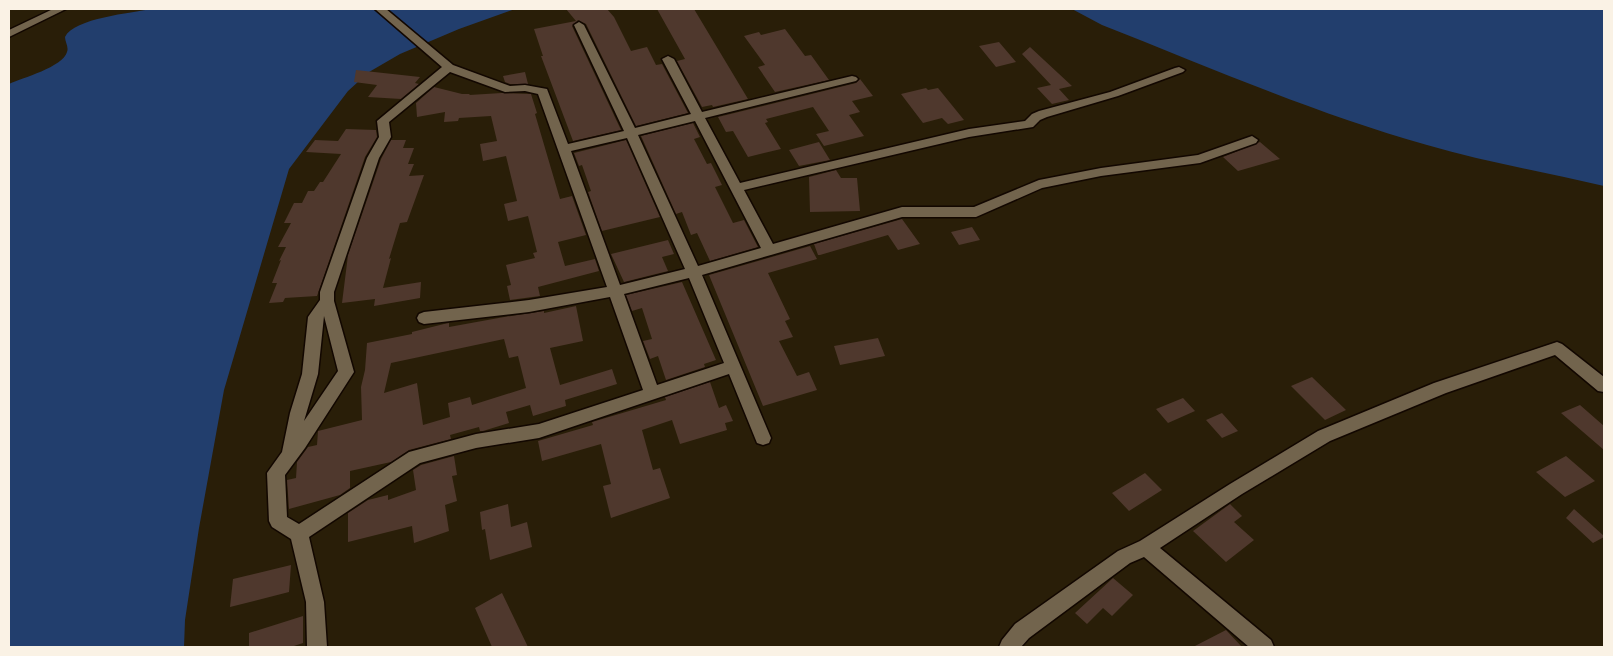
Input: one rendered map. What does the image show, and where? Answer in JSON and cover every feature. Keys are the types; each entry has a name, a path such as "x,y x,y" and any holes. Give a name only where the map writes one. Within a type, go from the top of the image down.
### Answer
{"street":[{"path":"9,34 61,9"},
{"path":"380,9 449,67 508,90 525,88 543,91 652,392"},
{"path":"579,25 632,133 734,366 763,438"},
{"path":"668,59 769,250"},
{"path":"317,647 315,602 299,534 278,521 276,472 346,372 327,301 327,292 344,237 373,158 385,137 383,121 449,67"},
{"path":"736,188 969,133 1029,124 1036,117 1043,114 1122,91 1179,70"},
{"path":"565,149 852,79"},
{"path":"424,318 529,306 616,291 693,272 902,212 976,212 1040,184 1101,172 1200,159 1252,140"},
{"path":"289,456 298,412 310,374 315,317 327,301"},
{"path":"1009,647 1022,631 1124,557 1146,547 1236,489 1324,436 1440,388 1557,348 1604,386"},
{"path":"299,534 416,457 476,441 539,431 734,366"},
{"path":"1146,547 1264,647"}],"water":[{"path":"151,9 515,9 459,29 400,54 369,72 348,91 289,169 224,390 199,528 185,620 184,647 9,647 9,84 58,62 67,52 68,48 65,37 70,31 80,25 104,17"},
{"path":"1072,9 1604,9 1604,186 1493,162 1386,133 1263,89 1102,25"}],"building":[{"path":"566,9 607,9 614,17 631,51 647,47 656,65 662,64 688,113 636,126 586,24 578,20 572,26 621,130 573,141 541,56 543,56 534,29 576,21"},
{"path":"657,9 694,9 748,99 713,107 712,105 702,107 677,61 685,59"},
{"path":"785,29 805,56 811,55 829,80 775,92 758,67 765,65 744,36 759,32 761,35"},
{"path":"999,42 1016,62 996,67 979,46"},
{"path":"1030,47 1072,86 1059,89 1069,100 1052,104 1037,88 1051,85 1022,54"},
{"path":"356,70 420,77 415,83 419,84 401,99 368,97 377,85 354,82"},
{"path":"525,72 528,84 510,84 505,82 503,76"},
{"path":"860,79 873,96 852,101 860,112 849,115 864,136 824,146 816,134 829,131 813,107 766,119 768,122 765,123 781,149 748,157 733,131 726,132 718,117 856,83"},
{"path":"434,87 469,95 531,94 560,199 572,196 586,235 558,242 565,266 595,259 599,271 538,287 540,296 510,300 507,286 511,285 506,265 535,258 533,253 537,252 528,216 508,221 504,204 517,201 506,156 483,161 480,144 497,141 491,116 459,118 458,121 444,122 445,112 417,117 416,103"},
{"path":"926,88 928,90 938,88 964,120 948,124 942,118 923,123 901,94"},
{"path":"693,123 700,137 694,139 707,164 711,163 722,185 715,187 733,223 744,220 758,247 710,261 697,233 691,235 682,212 676,214 641,136"},
{"path":"346,129 376,130 377,137 365,157 317,296 285,298 283,302 269,303 277,283 272,283 286,247 278,247 291,223 284,223 294,203 302,203 308,191 314,191 320,182 323,182 341,154 306,152 315,140 338,141"},
{"path":"391,140 406,140 403,148 414,148 408,164 414,164 409,176 424,175 407,222 400,223 389,259 391,258 383,288 421,282 420,298 374,306 375,299 342,303 348,255 381,159"},
{"path":"626,140 660,217 602,231 588,192 591,191 582,165 579,166 574,153"},
{"path":"819,142 830,160 799,166 789,150"},
{"path":"1260,142 1280,159 1238,171 1223,157"},
{"path":"836,170 841,178 857,178 860,211 810,212 809,177"},
{"path":"902,219 920,244 898,250 888,235 818,255 814,244"},
{"path":"972,227 980,240 959,245 951,232"},
{"path":"668,240 674,254 662,257 668,271 624,282 611,254"},
{"path":"810,246 817,259 768,273 790,319 785,321 793,337 779,341 797,376 809,372 817,390 763,406 709,275"},
{"path":"682,282 716,360 704,364 705,367 666,380 658,356 650,359 643,341 652,339 642,308 632,311 626,295"},
{"path":"576,306 583,341 550,348 560,385 612,369 617,384 565,400 566,406 533,416 530,405 506,412 509,423 483,431 480,431 479,427 450,435 451,439 409,450 391,462 350,471 350,488 340,495 289,509 287,480 296,478 297,462 308,447 317,445 318,431 362,420 361,387 365,370 367,343 412,334 412,332 449,323 449,327 544,311 544,313","holes":["504,339 509,358 518,356 526,388 472,405 470,397 448,403 450,417 423,425 417,383 384,393 391,363"]},
{"path":"878,338 885,356 840,365 834,346"},
{"path":"1312,377 1346,410 1325,420 1291,386"},
{"path":"710,382 719,408 726,405 733,421 725,423 727,430 680,444 672,420 642,430 653,470 660,468 670,498 611,518 603,486 611,484 601,444 542,461 538,441 593,425 592,422 666,400 665,397"},
{"path":"1183,398 1195,411 1168,423 1156,409"},
{"path":"1580,405 1604,426 1604,450 1561,413"},
{"path":"1222,413 1238,431 1222,438 1206,420"},
{"path":"454,456 457,475 452,476 457,501 445,505 449,531 414,543 412,526 348,542 348,513 368,500 388,495 388,500 416,490 413,470 421,465"},
{"path":"1566,456 1595,481 1565,497 1536,472"},
{"path":"1145,473 1162,490 1129,511 1112,493"},
{"path":"508,504 511,527 527,522 532,547 490,560 485,529 482,530 480,512"},
{"path":"1230,504 1242,516 1234,522 1254,540 1226,562 1193,531"},
{"path":"1574,509 1604,537 1593,543 1566,518"},
{"path":"291,565 289,592 230,607 233,579"},
{"path":"1113,578 1133,595 1112,616 1103,608 1087,624 1075,613"},
{"path":"502,593 528,647 492,647 475,608"},
{"path":"303,616 303,643 291,647 249,647 249,633"},
{"path":"1226,630 1242,647 1193,647"}]}
